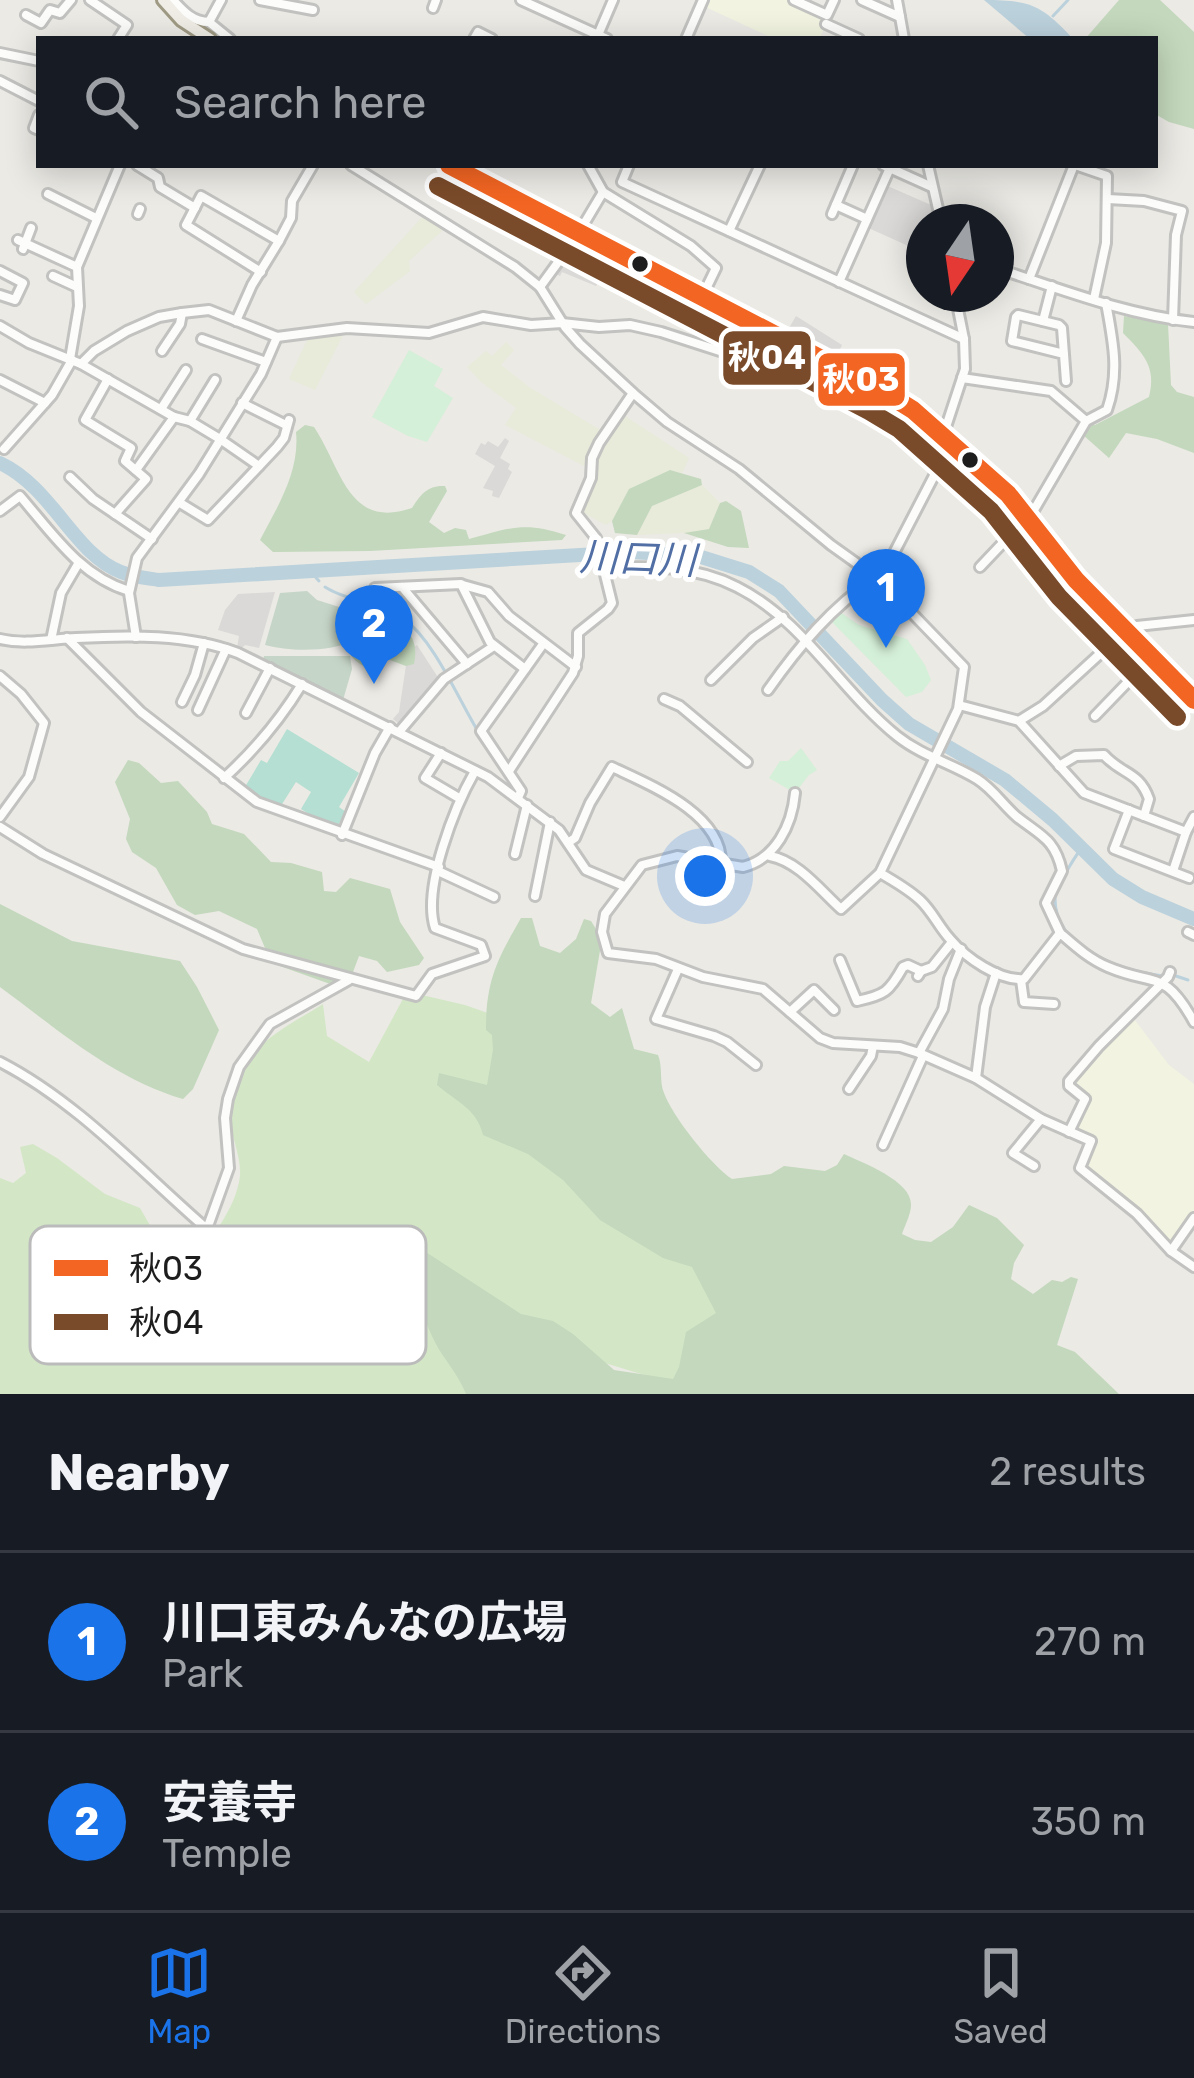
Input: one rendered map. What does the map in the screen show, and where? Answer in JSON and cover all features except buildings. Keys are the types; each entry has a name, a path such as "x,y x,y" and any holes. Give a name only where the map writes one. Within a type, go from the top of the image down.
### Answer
{"main road":[{"path":"163,0 186,31"},
{"path":"455,168 896,399 1008,494 1076,580 1194,700"}],"street":[{"path":"26,15 41,22 50,10 60,14 71,0"},
{"path":"90,0 127,25 120,36"},
{"path":"173,0 197,21 209,22 226,36"},
{"path":"209,22 221,0"},
{"path":"260,0 313,10"},
{"path":"521,0 601,36"},
{"path":"603,36 613,0"},
{"path":"687,36 703,0"},
{"path":"794,0 854,36"},
{"path":"820,36 834,0"},
{"path":"862,0 900,17"},
{"path":"897,0 903,36"},
{"path":"579,26 581,36"},
{"path":"0,53 36,61"},
{"path":"0,81 36,99"},
{"path":"5,449 46,403 74,361 77,267 119,168"},
{"path":"142,168 158,178 160,187 195,208"},
{"path":"236,321 291,218 292,201 311,168"},
{"path":"356,168 540,287 595,360 667,422 740,470 878,579 964,667 959,705 880,873 841,910 778,857 748,867 665,857 642,865 603,920 608,952 656,959 678,969 763,989 820,1038 900,1047 976,1078 1041,1119 1090,1141 1080,1168 1194,1267"},
{"path":"590,168 603,192 682,240 716,268 702,297"},
{"path":"628,168 622,182 964,339"},
{"path":"729,231 759,168"},
{"path":"853,168 834,209 867,219"},
{"path":"838,282 887,168"},
{"path":"889,168 933,188"},
{"path":"929,168 936,204"},
{"path":"1029,279 1073,168"},
{"path":"1083,168 1107,176 1106,243 1094,299"},
{"path":"540,287 603,192"},
{"path":"48,194 96,218"},
{"path":"262,272 186,225 201,196 279,242"},
{"path":"1108,199 1144,201 1182,211 1176,235 1173,320"},
{"path":"32,228 22,244 77,267"},
{"path":"0,271 23,283 15,300 0,295"},
{"path":"1014,274 1106,303 1194,322"},
{"path":"52,276 77,286"},
{"path":"1043,321 1052,286"},
{"path":"980,567 1034,510 1086,421 1107,410 1116,363 1106,303"},
{"path":"74,361 159,316 209,310 277,337 347,328 429,333 483,317 532,325 630,325 785,372 833,396 882,409 896,399"},
{"path":"768,690 805,639 878,579 917,512 947,439 962,378 964,339 959,312"},
{"path":"161,351 182,313"},
{"path":"1064,354 1012,341 1018,315 1062,328 1064,354 1066,381"},
{"path":"0,326 190,421 259,466"},
{"path":"136,638 129,591 136,558 220,439 277,337"},
{"path":"202,339 266,362"},
{"path":"161,409 186,370"},
{"path":"962,378 1051,391 1086,421"},
{"path":"107,379 85,420 131,448 124,460 146,479 115,514"},
{"path":"0,380 46,403"},
{"path":"190,421 215,380"},
{"path":"488,777 504,767 576,667 578,633 612,603 596,541 577,513 598,443 633,394"},
{"path":"179,503 208,520 284,438 288,423 242,403"},
{"path":"136,470 174,416"},
{"path":"70,477 93,499 152,539"},
{"path":"0,510 20,496 78,564 129,591"},
{"path":"51,640 61,593 78,564"},
{"path":"602,567 659,566 702,573 747,592 783,617 884,724 913,748 983,783 1050,841 1062,871 1046,904 1060,933 1099,963 1120,971 1167,977"},
{"path":"375,588 461,584 488,592 509,616 576,667"},
{"path":"461,584 494,646 525,669"},
{"path":"403,587 467,664"},
{"path":"711,680 753,638 783,617"},
{"path":"1019,722 1126,631 1194,620"},
{"path":"67,638 141,712 257,802 438,869 494,896"},
{"path":"0,639 136,638 226,649 488,777 571,840 586,870 624,886"},
{"path":"182,702 204,644"},
{"path":"514,854 521,791 482,730 543,644"},
{"path":"342,835 375,753 447,677 494,646"},
{"path":"198,710 226,649"},
{"path":"1095,716 1152,657"},
{"path":"247,713 270,668"},
{"path":"0,676 44,723 28,777 0,817"},
{"path":"224,778 280,720 302,684"},
{"path":"664,699 699,721 747,763"},
{"path":"959,705 1019,722 1084,793 1186,832"},
{"path":"441,754 425,778 459,798"},
{"path":"1059,766 1076,756 1104,755 1115,768 1141,781 1149,800 1144,816"},
{"path":"571,840 612,767 684,805 718,842 721,864"},
{"path":"0,827 43,854 243,949 416,996 432,974 482,958 485,951 433,925 438,869 459,798 475,770"},
{"path":"770,856 791,816 795,793"},
{"path":"1129,810 1114,849 1189,878"},
{"path":"1173,871 1194,817"},
{"path":"535,896 550,822"},
{"path":"880,873 921,901 952,941 995,973 1027,977 1060,933"},
{"path":"840,960 857,1001 883,995 903,967 920,973 932,967 952,941"},
{"path":"883,1145 943,1009 961,949"},
{"path":"678,969 656,1019 714,1036 756,1065"},
{"path":"976,1078 985,1007 995,973"},
{"path":"1167,977 1194,1022"},
{"path":"1069,1132 1084,1100 1069,1081 1167,977"},
{"path":"208,1226 230,1168 225,1118 239,1066 270,1024 350,979"},
{"path":"1022,980 1024,1002 1054,1004"},
{"path":"790,1012 814,990 833,1010"},
{"path":"849,1089 873,1046"},
{"path":"0,1062 30,1078 91,1126 205,1226"},
{"path":"1034,1166 1013,1154 1041,1119"},
{"path":"1171,1251 1194,1218"}],"shaded area":[{"path":"703,0 794,0 826,18 826,24 820,36 768,36 701,5"},
{"path":"883,184 929,204 906,204 906,245 864,226"},
{"path":"425,214 445,228 409,261 410,271 366,304 354,292"},
{"path":"566,251 596,265 604,252 635,268 627,285 604,273 596,286 551,272"},
{"path":"796,316 842,345 834,362 785,335"},
{"path":"345,331 315,390 289,379 309,336"},
{"path":"506,342 514,350 501,365 602,431 584,466 505,425 516,408 467,367 486,351 492,356"},
{"path":"409,350 443,369 434,386 453,398 427,442 372,417"},
{"path":"622,414 689,458 682,473 670,470 629,489 606,525 580,511 603,442"},
{"path":"505,438 509,441 500,458 510,464 512,472 499,498 483,488 495,466 475,454 481,443 498,447"},
{"path":"702,485 720,503 709,529 637,535 652,506"},
{"path":"307,591 317,600 371,617 369,636 357,634 346,644 323,649 265,645 280,593"},
{"path":"275,592 259,648 237,648 239,636 218,630 238,594"},
{"path":"840,612 859,625 907,639 931,680 922,692 906,697 831,621"},
{"path":"417,645 439,679 400,725 393,719 399,712 408,652"},
{"path":"264,656 350,656 352,669 343,700 263,661"},
{"path":"801,748 817,770 795,793 769,778 780,761 788,761"},
{"path":"1131,1015 1169,1065 1194,1084 1194,1218 1171,1251 1137,1214 1080,1168 1090,1141 1069,1132 1084,1099 1069,1081"}],"green space":[{"path":"1119,0 1160,0 1194,32 1194,129 1158,116 1158,36 1088,36"},
{"path":"1124,316 1168,324 1171,385 1194,397 1194,453 1126,433 1109,458 1082,434 1089,423 1095,425 1149,397 1150,369 1123,333"},
{"path":"305,425 314,427 350,492 374,511 412,508 426,491 445,486 447,491 429,522 444,533 466,530 469,539 528,527 566,535 562,540 273,552 260,540 291,474 296,432"},
{"path":"670,470 701,479 702,485 652,506 637,535 615,533 612,521 629,489"},
{"path":"726,501 741,511 749,548 728,547 684,533 709,529 720,503"},
{"path":"367,611 404,627 414,643 414,664 406,666 379,656 376,647 383,644 376,634 361,655 374,660 371,667 357,662 350,641"},
{"path":"287,729 359,773 339,807 346,812 335,830 301,809 311,792 296,782 277,812 242,792"},
{"path":"128,760 139,763 161,783 178,781 212,824 244,834 271,862 322,872 324,891 336,892 350,878 390,889 400,922 424,958 419,965 387,972 377,961 359,956 353,972 333,985 277,965 257,929 219,911 195,915 177,905 156,868 132,852 126,839 130,819 115,782"},
{"path":"0,904 72,941 180,961 219,1030 193,1089 183,1099 110,1066 0,987"},
{"path":"521,918 532,918 540,946 560,953 576,939 584,919 591,921 602,939 591,1003 610,1017 622,1008 634,1049 658,1055 668,1103 724,1173 732,1179 771,1174 784,1166 825,1171 844,1154 904,1188 911,1205 902,1234 915,1240 931,1242 953,1227 969,1205 997,1218 1024,1245 1011,1279 1033,1294 1052,1280 1078,1279 1057,1345 1075,1352 1119,1394 466,1394 426,1320 426,1252 521,1314 553,1321 614,1370 673,1379 686,1332 716,1313 692,1267 663,1258 600,1220 563,1180 528,1154 483,1135 471,1112 437,1085 439,1073 487,1085 493,1050 492,1035 486,1030 487,1013 499,959"},
{"path":"422,995 502,1018 767,1246 694,1390 512,1335 477,1394 0,1394 0,1178 13,1183 26,1173 20,1147 33,1144 105,1194 140,1208 150,1226 30,1226 30,1364 426,1364 426,1226 219,1226 239,1183 233,1096 253,1054 323,1004 327,1036 369,1062 404,997"}],"water":[{"path":"984,0 1034,7 1070,36 1026,36"}],"waterway":[{"path":"1053,16 1068,0"},
{"name":"川口川","path":"0,463 35,488 104,563 144,578 631,552 698,556 749,572 779,591 909,724 1005,780 1113,879 1194,919"},
{"path":"309,570 319,581"},
{"path":"325,587 394,613 417,630 495,758"},
{"path":"503,771 515,790"},
{"path":"534,805 570,835"},
{"path":"1081,849 1055,899 1066,931 1111,963 1163,976"},
{"path":"1173,975 1188,980"}],"transit line":[{"name":"秋03","path":"455,168 913,410 1008,494 1076,580 1194,700"},
{"name":"秋04","path":"438,186 899,429 991,511 1059,597 1177,717"}],"place":[{"name":"川口東みんなの広場","path":"886,648"},
{"name":"安養寺","path":"374,684"}]}
